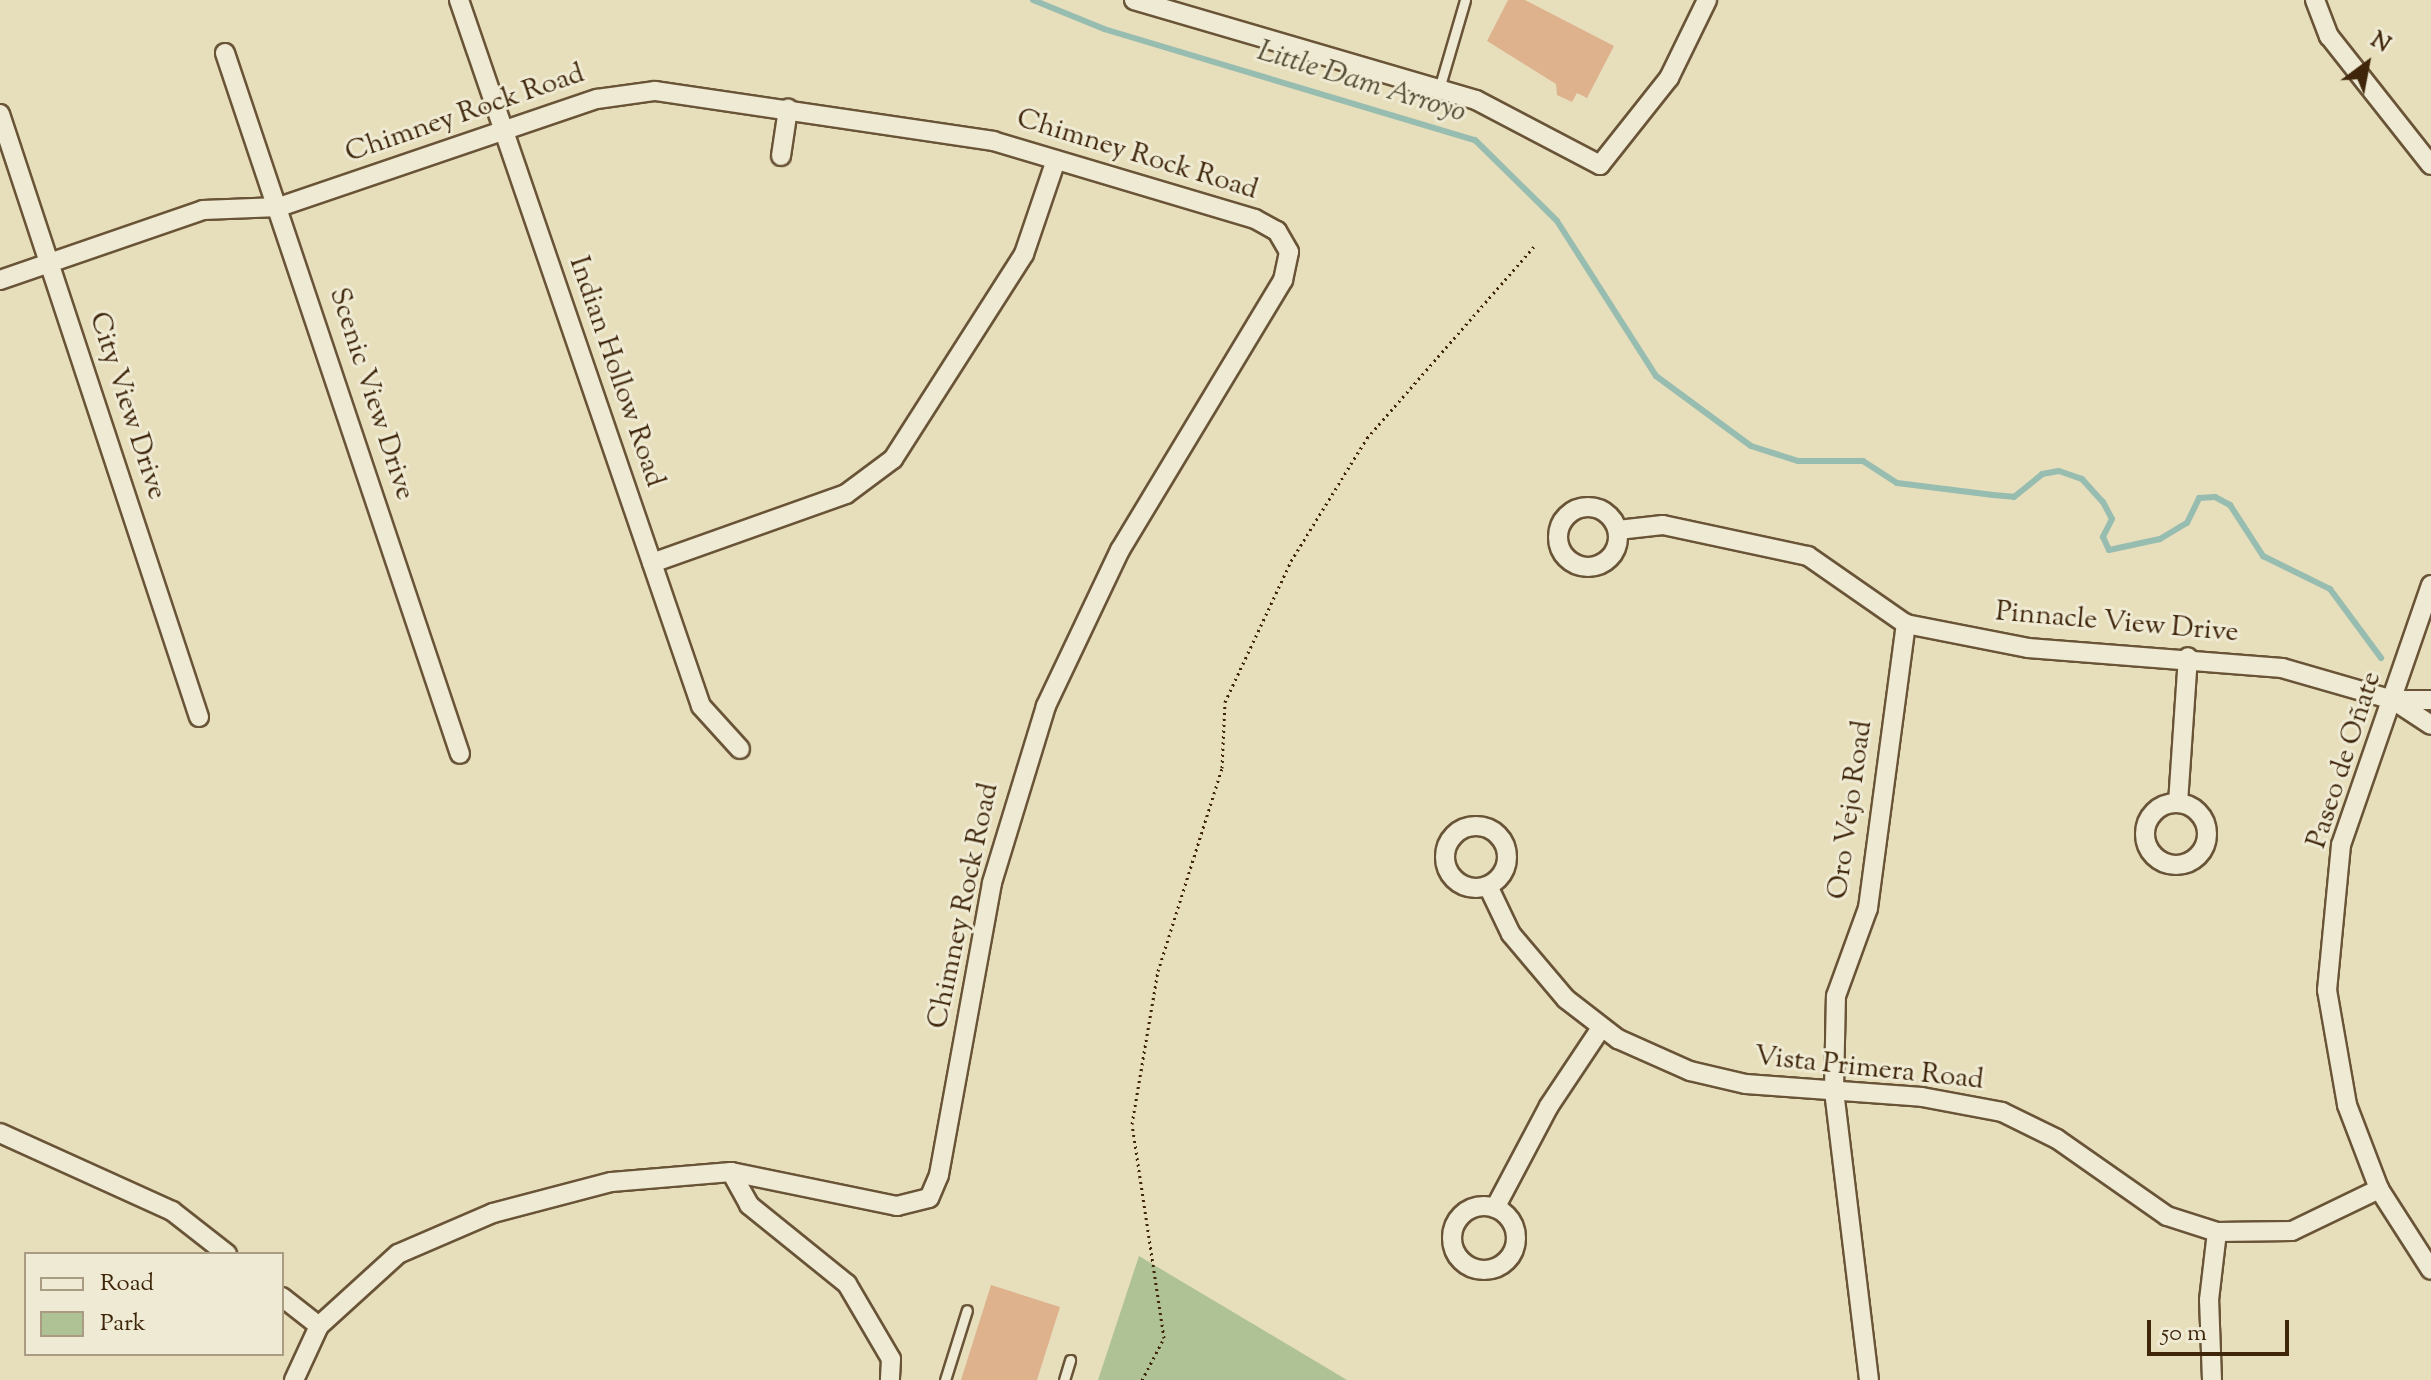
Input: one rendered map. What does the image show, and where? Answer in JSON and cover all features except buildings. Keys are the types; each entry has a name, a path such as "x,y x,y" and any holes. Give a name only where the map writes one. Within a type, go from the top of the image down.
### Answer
{"street":[{"name":"Indian Hollow Road","path":"459,0 705,716 740,749"},
{"path":"1134,0 1476,100 1600,165 1669,78 1707,0"},
{"path":"2315,0 2329,36 2431,165"},
{"name":"Scenic View Drive","path":"225,53 460,754"},
{"name":"Chimney Rock Road","path":"0,280 203,210 279,207 503,130 641,92 788,109 963,135 1263,222 1283,238 1289,266 1120,550 1046,706 997,862 939,1175 923,1203 897,1206 731,1172"},
{"path":"781,156 788,109"},
{"name":"City View Drive","path":"0,114 199,717"},
{"path":"652,563 846,494 893,459 1024,254 1056,160"},
{"name":"Pinnacle View Drive","path":"1618,530 1663,525 1808,556 1906,624 2028,648 2188,657 2282,668 2393,700 2431,700"},
{"name":"Paseo de Oñate","path":"2431,585 2341,845 2327,990 2347,1105 2379,1189 2431,1270"},
{"name":"Oro Vejo Road","path":"1869,1380 1834,1089 1836,996 1868,908 1906,624"},
{"path":"2178,803 2188,657"},
{"name":"Pinnacle View Drive","path":"2393,700 2431,725"},
{"name":"Vista Primera Road","path":"1488,886 1531,961 1601,1028 1708,1076 1834,1089 2002,1112 2057,1139 2167,1216 2217,1232 2292,1231 2379,1189"},
{"path":"1495,1208 1549,1106 1601,1028"},
{"path":"0,1133 172,1211 224,1252"},
{"path":"294,1380 319,1326 398,1254 493,1213 611,1182 731,1172 749,1205 847,1284 891,1359 890,1380"},
{"path":"2212,1380 2209,1300 2217,1232"},
{"path":"284,1299 319,1326"}],"lane":[{"path":"1439,89 1465,0"},
{"path":"945,1380 967,1310"},
{"path":"1064,1380 1070,1360"}],"path":[{"path":"1142,1380 1164,1338 1132,1124 1158,971 1222,768 1225,702 1291,561 1367,438 1536,244"}],"green space":[{"path":"1139,1256 1347,1380 1098,1380"}],"waterway":[{"name":"Little Dam Arroyo","path":"1033,0 1104,29 1475,140 1557,221 1656,376 1751,446 1798,461 1863,461 1897,483 2014,497 2042,474 2059,471 2082,479 2103,502 2112,519 2103,537 2109,550 2160,539 2187,523 2199,498 2215,497 2230,505 2263,556 2330,589 2381,658"}]}
